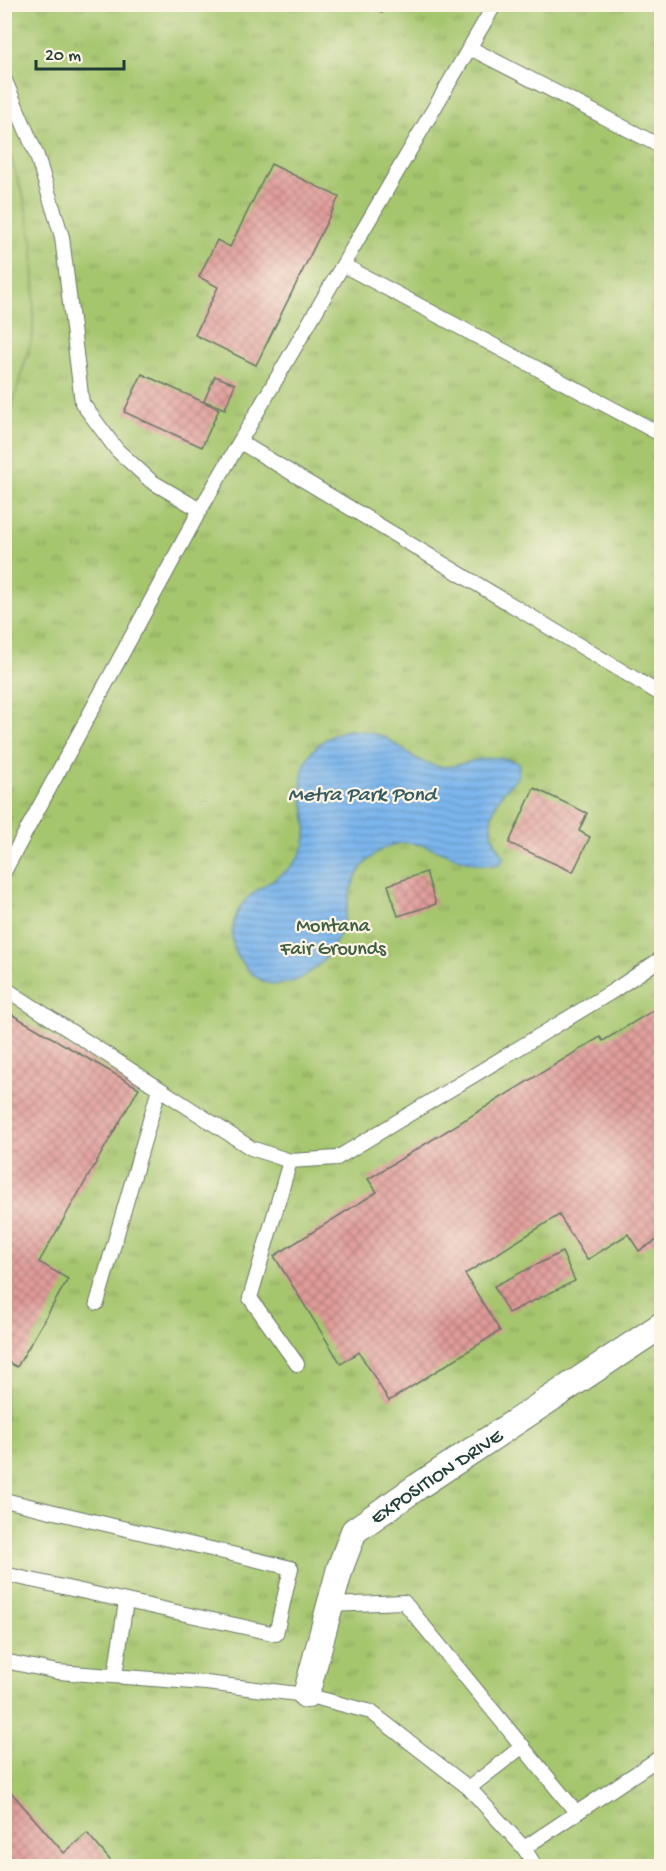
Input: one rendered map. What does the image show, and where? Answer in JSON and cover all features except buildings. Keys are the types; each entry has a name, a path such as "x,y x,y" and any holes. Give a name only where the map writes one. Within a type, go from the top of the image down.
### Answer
{"street":[{"name":"EXPOSITION DRIVE","path":"306,1695 330,1605 354,1531 662,1325"}],"lane":[{"path":"4,872 200,510 495,4"},
{"path":"470,48 662,147"},
{"path":"4,78 37,156 62,237 82,403 117,450 151,481 200,510"},
{"path":"343,265 662,435"},
{"path":"240,442 662,695"},
{"path":"4,988 251,1148 290,1161 337,1158 612,991 662,958"},
{"path":"97,1303 159,1089"},
{"path":"290,1161 250,1298 297,1364"},
{"path":"4,1500 291,1568 276,1634 4,1574"},
{"path":"116,1676 126,1601"},
{"path":"330,1605 404,1602 576,1812"},
{"path":"4,1661 58,1672 306,1695 371,1712 469,1788 524,1848 535,1866"},
{"path":"469,1788 523,1746"},
{"path":"524,1848 662,1756"}],"green space":[{"name":"Montana Fair Grounds","path":"5,5 661,5 661,1866 5,1866"},
{"path":"5,140 24,199 33,245 34,288 33,335 5,430"}],"water":[{"name":"Metra Park Pond","path":"348,730 384,737 419,760 432,765 453,766 494,758 519,763 518,777 496,803 491,819 493,837 504,859 499,864 483,864 467,861 421,845 405,843 390,846 374,855 357,875 349,896 342,929 332,949 319,965 293,982 268,983 251,973 236,953 232,936 237,912 255,892 277,878 297,859 306,839 302,792 303,769 312,751 319,744"}]}
